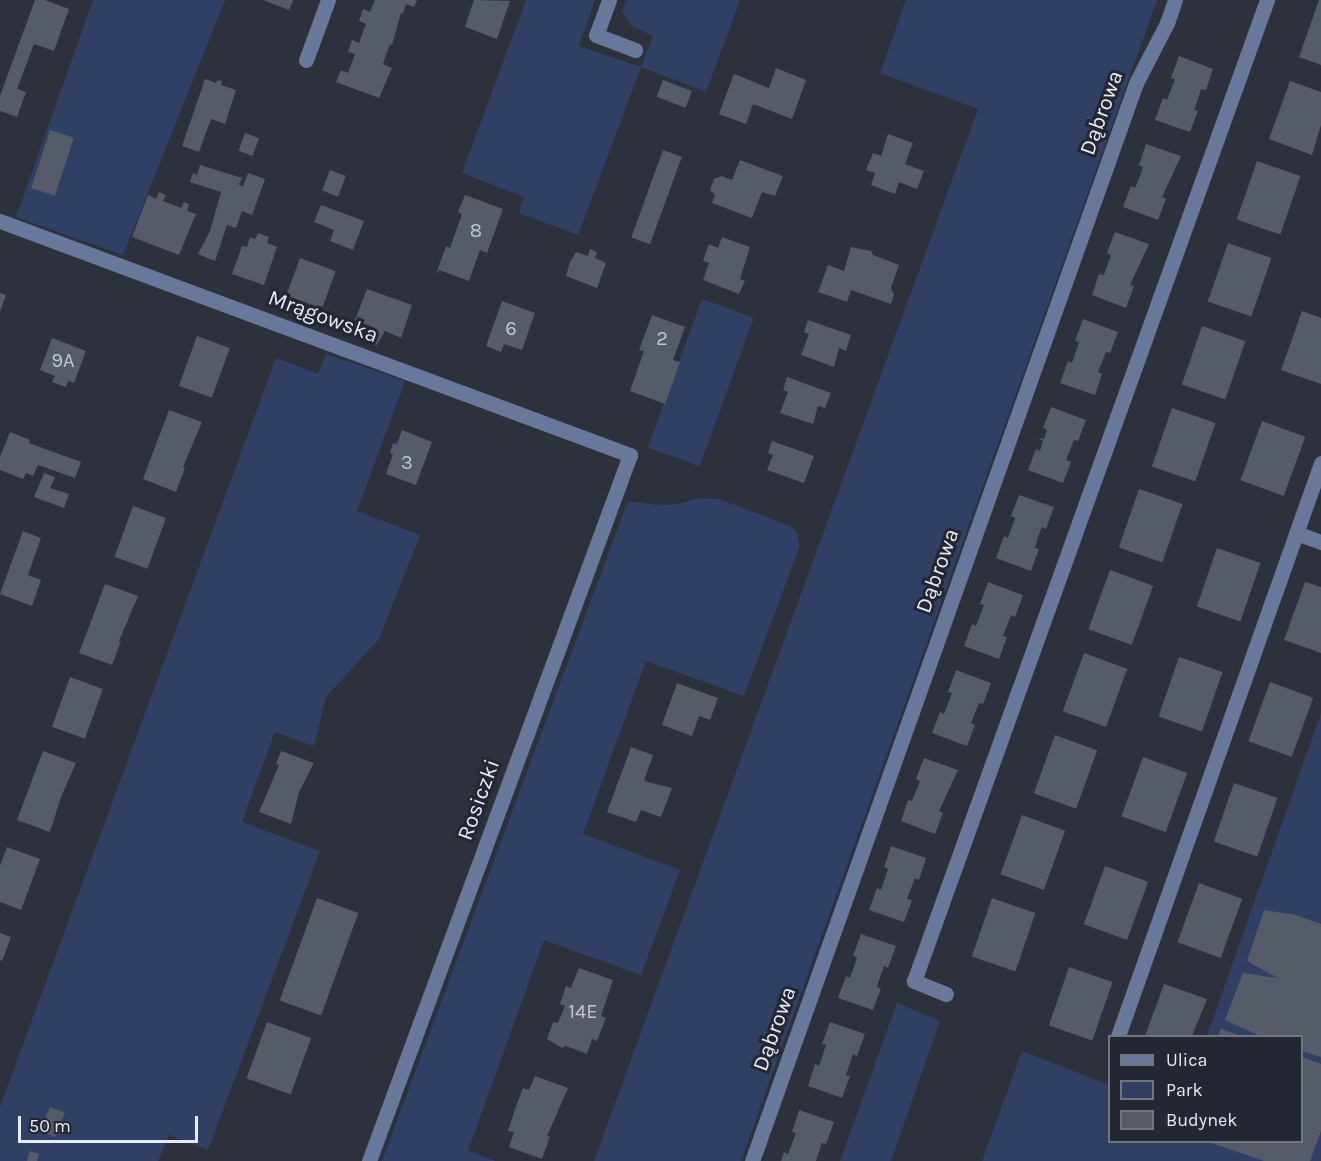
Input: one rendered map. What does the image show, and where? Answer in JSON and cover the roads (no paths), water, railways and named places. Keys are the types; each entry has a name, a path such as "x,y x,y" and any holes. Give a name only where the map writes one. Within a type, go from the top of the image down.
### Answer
{"street":[{"path":"306,60 328,0"},
{"path":"609,0 596,35 634,50"},
{"name":"Dąbrowa","path":"752,1161 1136,83 1167,23 1175,0"},
{"path":"946,994 914,981 1267,0"},
{"name":"Mrągowska","path":"0,221 630,455"},
{"name":"Rosiczki","path":"369,1161 630,455"},
{"path":"1118,1035 1321,463"},
{"path":"1296,533 1321,542"}]}
